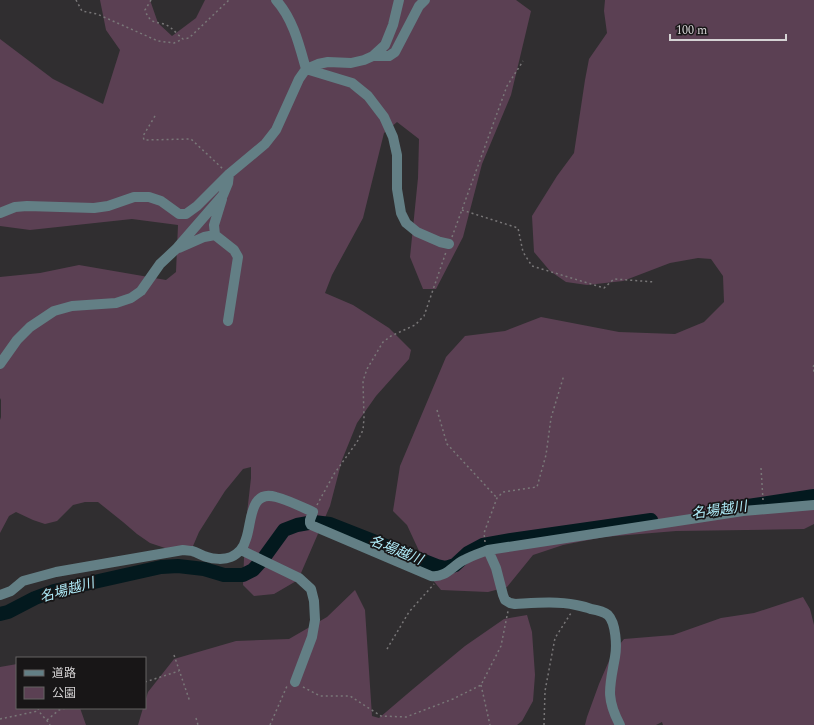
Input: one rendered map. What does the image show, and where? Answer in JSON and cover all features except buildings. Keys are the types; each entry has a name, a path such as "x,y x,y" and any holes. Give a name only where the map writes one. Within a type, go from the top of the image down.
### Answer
{"street":[{"path":"276,0 283,8 292,25 306,69"},
{"path":"0,213 15,207 27,206 94,208 108,206 134,197 149,197 161,201 179,214 186,214 197,206 229,174 265,144 276,130 299,79 306,69 328,62 351,63 364,60 373,56 385,45 393,25 399,0"},
{"path":"373,56 389,56 395,52 419,6 425,0"},
{"path":"306,69 352,83 368,96 384,117 394,137 397,155 398,197 401,213 406,223 417,232 440,242 449,244"},
{"path":"214,235 214,225 228,183 229,174"},
{"path":"0,364 16,340 30,327 54,311 72,306 116,303 131,298 141,291 160,264 176,249 223,195"},
{"path":"176,249 204,237 214,235 234,250 238,258 228,321"},
{"path":"0,595 11,591 23,581 56,572 183,550 207,557 221,559 231,558 241,550 246,540 253,507 257,500 269,496 276,497 312,515 311,525 431,576 437,577 486,546 743,511 814,505"},
{"path":"486,546 496,568 503,596 505,600 510,603 576,604 604,612 609,616 613,622 615,638 615,655 610,681 611,703 620,725"},
{"path":"241,550 299,578 311,588 314,601 315,620 312,637 295,682"}],"path":[{"path":"76,0 82,11 97,14 158,41 174,43 189,38 229,0"},
{"path":"151,0 145,10 147,16 153,21 170,27 183,39"},
{"path":"312,515 334,474 358,442 363,430 363,381 367,369 383,342 391,336 415,325 424,316 507,86 523,61"},
{"path":"155,116 143,136 144,140 191,139 229,174"},
{"path":"462,210 518,228 523,252 532,266 604,288 614,279 654,282"},
{"path":"814,365 814,372"},
{"path":"486,546 484,533 496,498 503,492 537,487 546,455 551,418 564,375"},
{"path":"437,410 447,444 496,498"},
{"path":"761,468 763,499"},
{"path":"387,649 409,612 433,586 437,577"},
{"path":"270,725 288,683 295,682 320,696 350,696 381,716 406,717 453,699 481,685 501,646 510,603"},
{"path":"544,725 545,691 555,638 576,604"},
{"path":"174,655 190,702"},
{"path":"146,682 179,670"},
{"path":"481,685 490,725"},
{"path":"47,720 58,709"},
{"path":"0,719 38,711 50,725"},
{"path":"196,718 198,725"}],"green space":[{"path":"100,0 150,0 158,23 172,36 196,18 205,0 516,0 531,11 511,95 482,164 463,237 436,289 423,289 410,257 418,178 419,139 397,122 384,133 363,218 332,275 325,293 353,305 389,328 411,350 409,359 376,396 357,423 342,460 330,506 298,580 274,594 254,596 243,585 245,531 251,467 243,469 225,491 199,532 193,546 174,551 150,543 98,502 85,502 73,505 57,521 45,524 16,512 9,516 0,533 0,277 40,273 79,265 166,280 176,272 178,225 132,219 30,230 0,226 0,39 53,79 103,104 120,50 106,30"},
{"path":"605,0 814,0 814,524 804,529 676,531 604,537 563,545 533,555 507,587 488,592 441,590 432,579 407,525 393,511 400,466 446,357 465,336 505,331 541,317 619,332 675,334 704,322 724,302 723,276 711,259 698,258 670,263 623,281 587,285 566,282 550,271 534,252 532,216 557,176 574,153 589,59 607,33 604,11"},
{"path":"355,590 365,610 372,716 379,718 465,646 504,619 527,615 532,632 535,675 533,701 522,721 517,725 138,725 143,709 146,709 146,699 148,692 174,659 236,641 289,639 327,617"},
{"path":"803,597 810,609 814,625 814,725 663,725 662,722 656,725 585,725 599,684 612,654 624,639 673,635 721,618 754,613"},
{"path":"16,664 16,709 80,709 86,725 0,725 0,667"}],"waterway":[{"name":"名場越川","path":"741,507 814,496"},
{"name":"名場越川","path":"0,614 8,612 35,598 54,591 161,567 178,566 204,569 224,575 243,575 253,570 284,530 297,525 314,522 330,524 437,566 446,568 455,565 468,553 483,545 651,520"}]}
